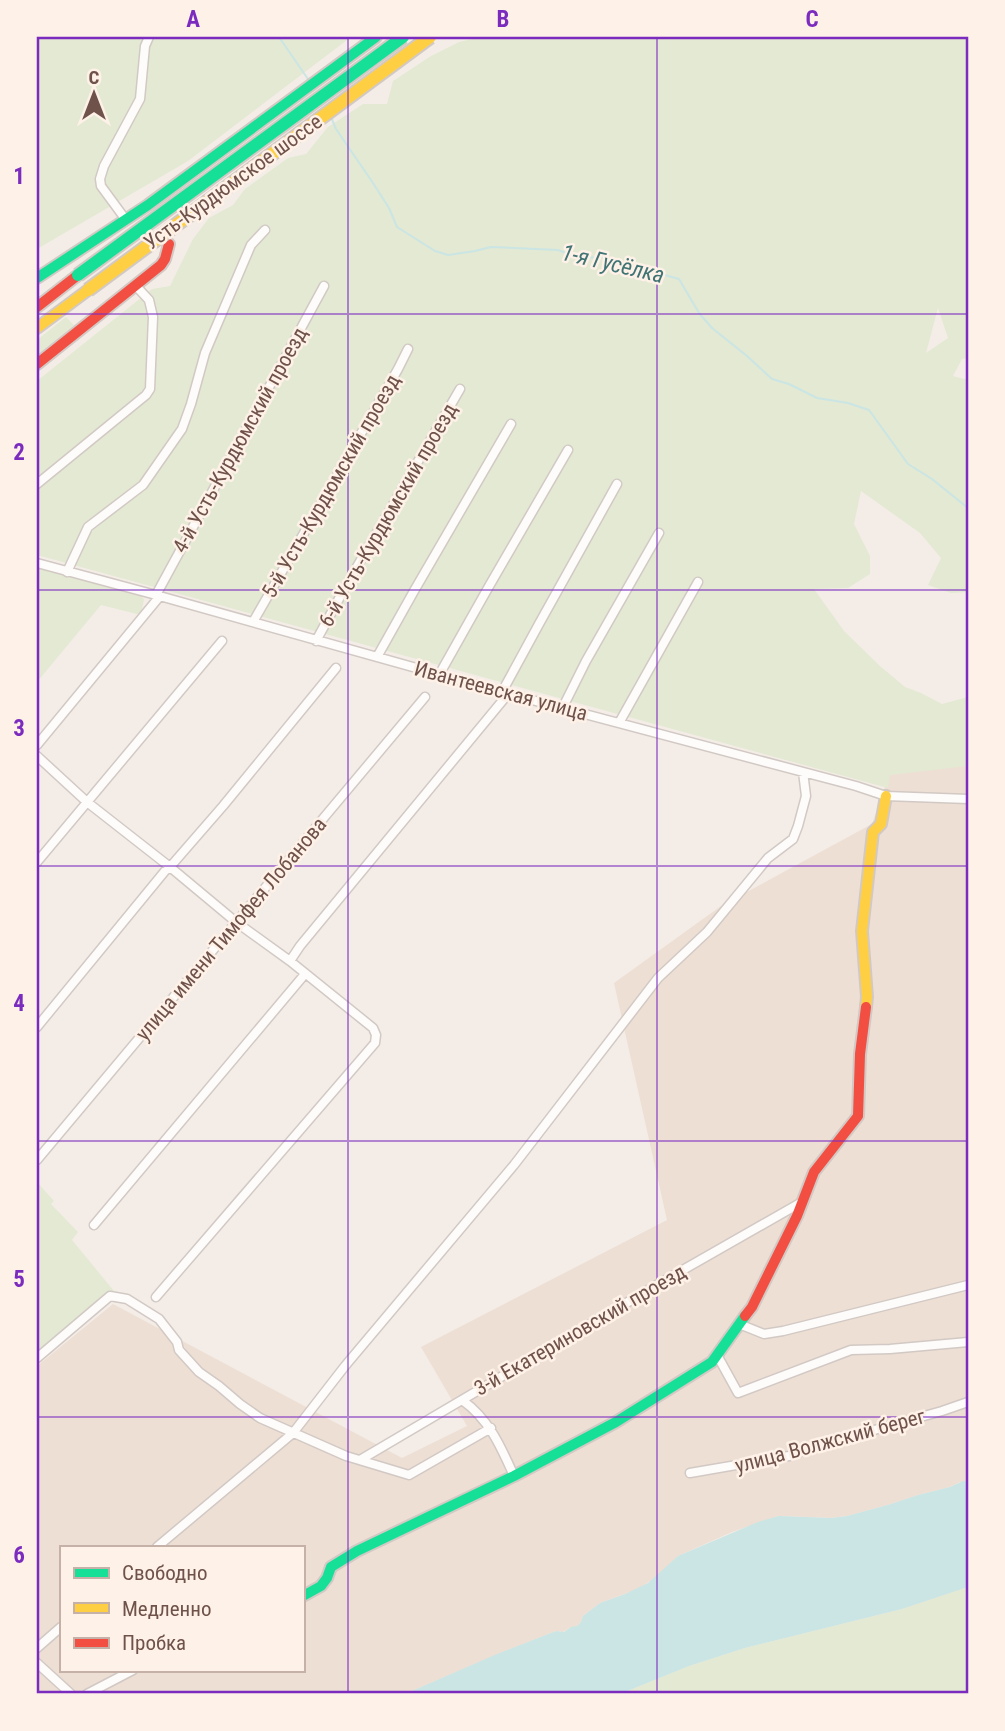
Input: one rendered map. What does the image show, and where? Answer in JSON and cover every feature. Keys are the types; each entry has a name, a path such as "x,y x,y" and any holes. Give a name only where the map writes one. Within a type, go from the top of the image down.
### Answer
{"street":[{"path":"126,220 101,186 100,179 104,166 140,99 145,46 149,37"},
{"path":"38,276 126,220 156,216 299,94 376,37"},
{"name":"Усть-Курдюмское шоссе","path":"37,307 403,37"},
{"name":"Усть-Курдюмское шоссе","path":"37,328 430,37"},
{"path":"67,572 88,527 143,485 181,429 205,353 251,245 265,230"},
{"path":"37,364 161,265 169,244"},
{"path":"37,484 150,389 153,317 149,300 135,285"},
{"name":"4-й Усть-Курдюмский проезд","path":"37,745 158,595 324,286"},
{"name":"5-й Усть-Курдюмский проезд","path":"253,622 408,349"},
{"name":"6-й Усть-Курдюмский проезд","path":"316,641 460,388"},
{"path":"377,657 511,424"},
{"path":"439,675 568,450"},
{"path":"290,961 505,693 539,624 617,484"},
{"path":"562,709 586,661 659,533"},
{"name":"Ивантеевская улица","path":"37,563 886,796 968,799"},
{"path":"618,723 698,582"},
{"path":"37,862 222,641"},
{"path":"37,1027 337,668"},
{"name":"улица имени Тимофея Лобанова","path":"37,1160 425,697"},
{"path":"37,756 87,802 236,922 290,961 373,1028 376,1035 375,1043 156,1297"},
{"path":"158,1546 293,1433 345,1366 514,1165 658,978 707,932 768,858 793,839 806,796 803,772"},
{"path":"304,1596 315,1591 328,1579 331,1567 356,1551 514,1476 617,1422 712,1362 752,1307 797,1216 814,1172 858,1115 860,1054 867,997 862,932 873,832 881,824 886,796"},
{"path":"94,1225 305,974"},
{"name":"3-й Екатериновский проезд","path":"360,1460 802,1202"},
{"path":"739,1324 764,1334 783,1331 968,1285"},
{"path":"37,1358 110,1296 127,1299 159,1319 177,1342 178,1350 199,1372 260,1418 360,1460 409,1475 491,1428"},
{"path":"717,1355 738,1393 852,1350 968,1342"},
{"path":"463,1400 475,1409 491,1428 514,1476"},
{"name":"улица Волжский берег","path":"690,1473 789,1456 838,1438 968,1402"},
{"path":"37,1648 60,1629"},
{"path":"37,1662 71,1694"},
{"path":"87,1694 129,1672"}],"shaded area":[{"path":"968,764 968,1482 960,1482 847,1516 779,1516 732,1532 678,1556 655,1578 638,1589 600,1603 583,1616 576,1627 563,1632 556,1631 405,1694 37,1694 37,1366 113,1304 402,1458 467,1426 421,1347 667,1220 614,983 721,906 872,824 889,775"}],"green space":[{"path":"37,37 351,37 188,161 37,249"},
{"path":"481,37 968,37 968,358 962,359 953,376 968,380 968,592 951,593 928,585 941,558 920,533 861,491 854,524 870,556 870,574 848,588 814,589 844,631 905,687 942,704 968,697 968,766 890,775 888,788 37,555 37,381 152,289 170,286 193,239 209,218 233,205 245,189 288,158 306,154 328,127 363,104 387,104 393,81 431,56 459,42","holes":["938,308 948,338 926,353"]},
{"path":"66,317 74,325 37,355 37,340"},
{"path":"37,568 141,596 144,599 141,615 101,605 37,682"},
{"path":"37,1182 54,1201 51,1204 78,1232 72,1240 114,1291 104,1295 37,1352"},
{"path":"968,1587 968,1694 620,1694 689,1666 745,1648 902,1609"}],"water":[{"path":"963,1481 968,1482 968,1587 902,1609 745,1648 689,1666 620,1694 405,1694 497,1654 556,1631 564,1632 577,1626 583,1616 600,1603 648,1583 678,1556 758,1522 779,1516 847,1516"}],"waterway":[{"name":"1-я Гусёлка","path":"279,37 310,82"},
{"name":"1-я Гусёлка","path":"331,117 336,129 389,208 397,227 435,251 448,255 491,247 558,250 579,258 603,257 645,274 661,274 679,279 699,313 712,328 772,379 817,398 869,410 908,464 968,508"}],"traffic: fast":[{"path":"37,278 148,205 376,37"},
{"path":"78,275 403,37"},
{"path":"304,1595 321,1586 331,1567 357,1551 514,1476 616,1422 712,1362 745,1316"}],"traffic: slow":[{"path":"88,290 430,37"},
{"path":"37,328 88,290"},
{"path":"866,1007 862,931 873,832 881,824 886,796"}],"traffic: jam":[{"path":"37,364 161,265 169,244"},
{"path":"37,307 78,275"},
{"path":"745,1316 797,1216 814,1172 858,1116 860,1054 866,1007"}]}
